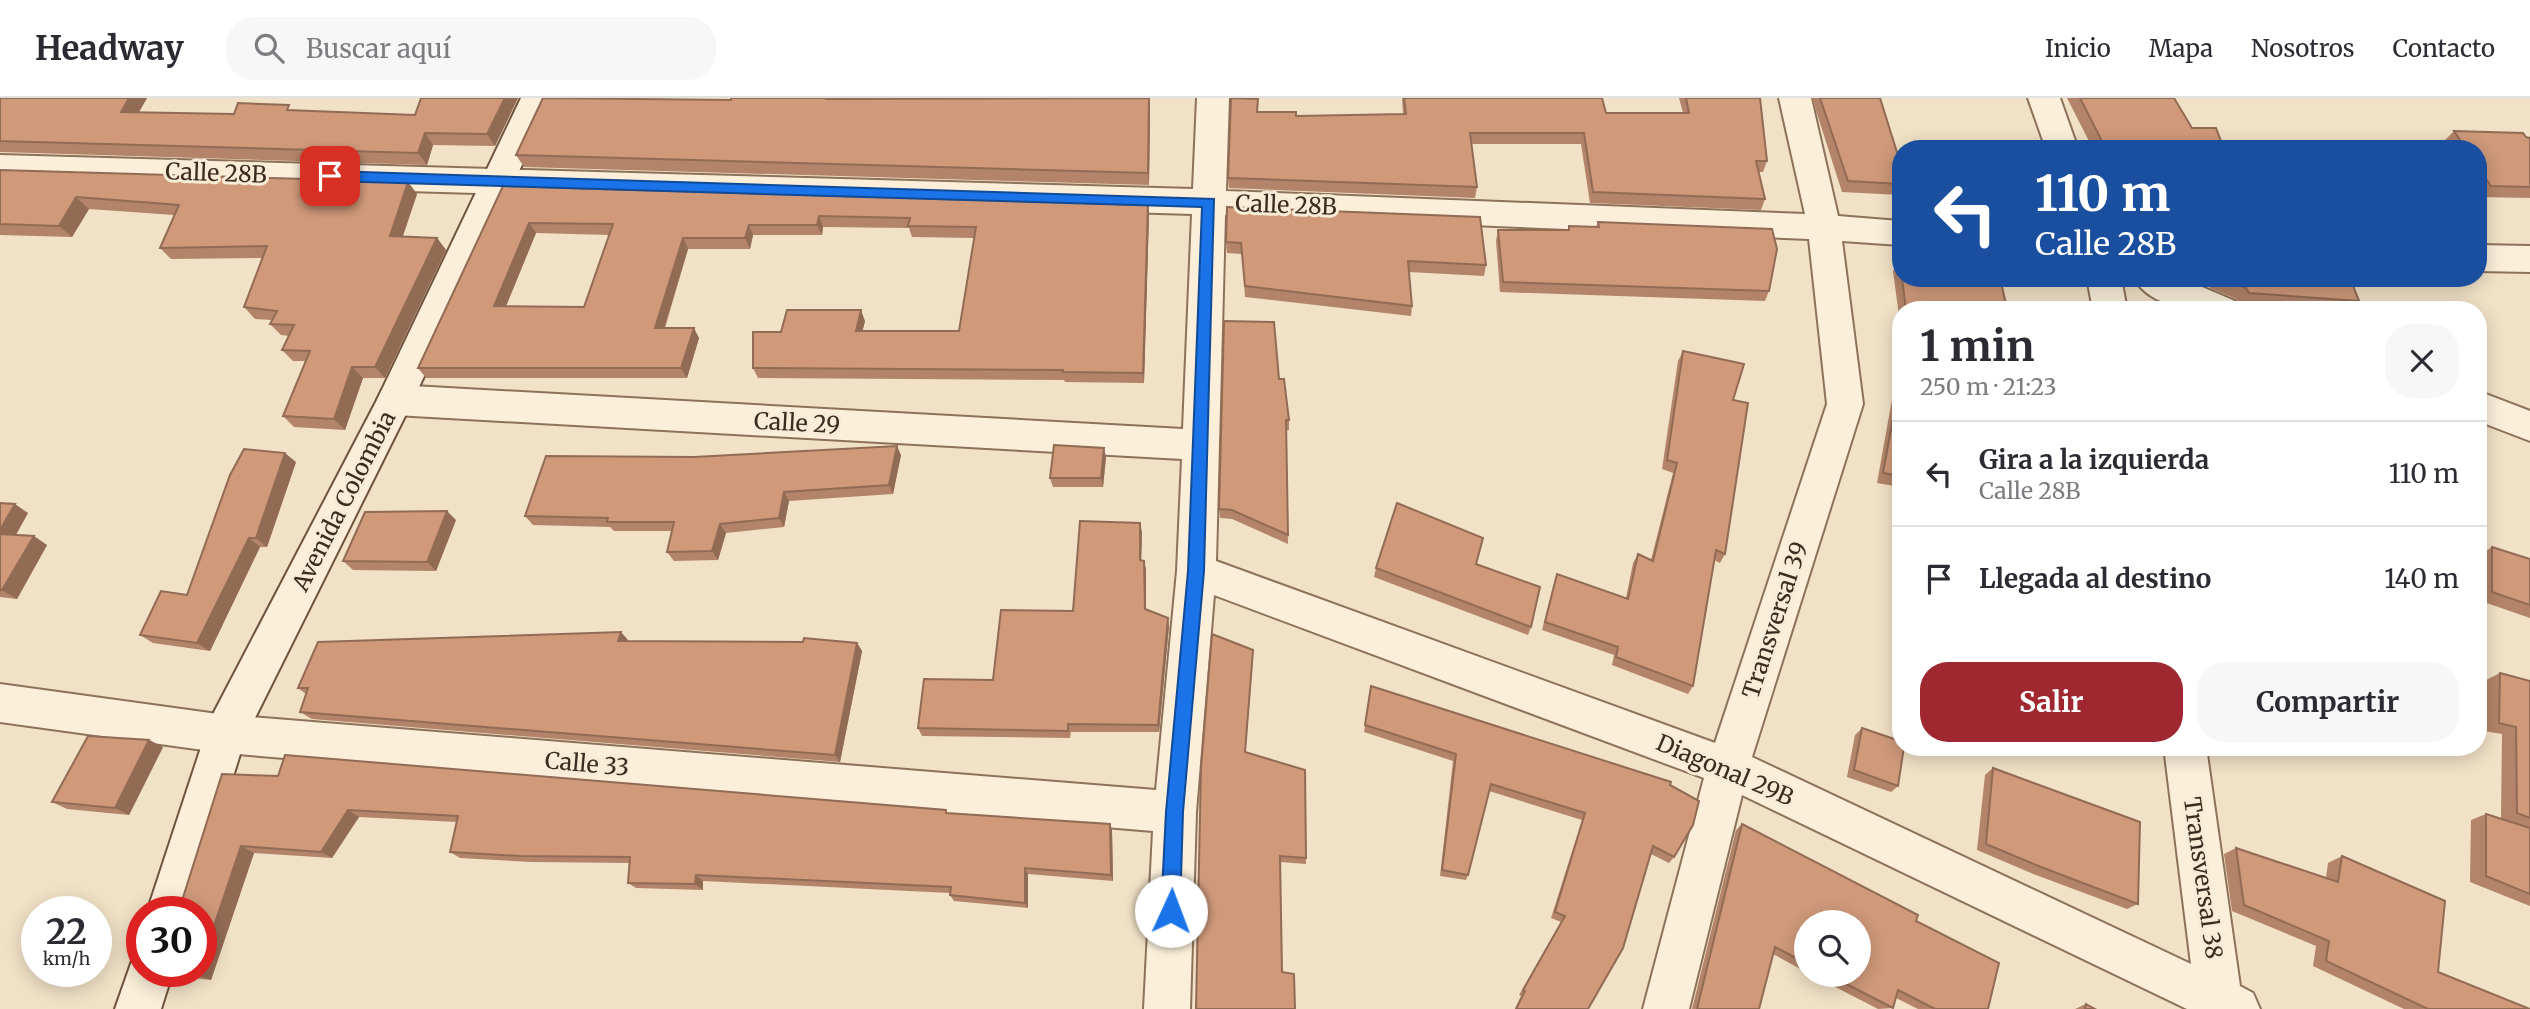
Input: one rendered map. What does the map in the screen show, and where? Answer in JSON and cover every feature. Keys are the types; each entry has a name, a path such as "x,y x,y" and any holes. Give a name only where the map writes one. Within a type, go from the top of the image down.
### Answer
{"street":[{"name":"Avenida Colombia","path":"174,896 225,734 395,400 537,98"},
{"path":"1167,1009 1175,812 1196,571 1213,98"},
{"name":"Transversal 39","path":"1666,1009 1728,767 1844,404 1824,227 1795,98"},
{"path":"2044,98 2059,140"},
{"name":"Calle 28B","path":"0,167 1209,202 1824,227 1892,232"},
{"path":"2487,258 2530,259"},
{"path":"2168,287 2200,301"},
{"name":"Calle 29","path":"395,400 1199,445"},
{"path":"2487,409 2530,426"},
{"name":"Diagonal 29B","path":"1196,571 1728,767 2226,1007"},
{"name":"Calle 33","path":"0,703 225,734 1175,812"},
{"name":"Transversal 38","path":"2186,756 2226,1007"},
{"path":"138,1009 145,987"}],"building":[{"path":"0,98 129,98 121,112 234,114 238,103 289,105 287,110 415,115 421,98 505,98 487,134 425,133 418,153 0,141"},
{"path":"543,98 1149,98 1148,173 516,155"},
{"path":"1231,98 1258,99 1257,112 1296,112 1296,116 1406,114 1404,98 1602,98 1606,113 1689,113 1686,98 1760,98 1767,161 1756,161 1765,199 1593,192 1584,133 1470,133 1477,187 1228,178"},
{"path":"1820,98 1880,98 1893,140 1892,184 1848,181"},
{"path":"2080,98 2174,98 2192,128 2216,128 2221,140 2101,140"},
{"path":"2454,131 2523,133 2530,138 2530,187 2491,186 2487,180 2487,140 2460,140"},
{"path":"0,170 408,182 390,236 437,238 375,367 352,367 334,419 283,416 310,351 282,350 294,325 270,324 277,311 244,307 267,246 160,248 179,205 76,197 59,226 0,224"},
{"path":"503,186 1148,205 1143,373 753,368 753,332 781,332 787,310 861,310 856,331 959,331 976,227 908,226 910,218 819,216 817,225 749,225 745,238 683,238 655,328 694,328 681,368 418,368","holes":["529,223 613,224 584,307 494,306"]},
{"path":"1227,207 1480,217 1486,265 1408,261 1412,306 1245,286 1241,243 1226,242"},
{"path":"1598,222 1772,229 1777,249 1769,291 1503,282 1498,230 1569,230 1569,226 1599,227"},
{"path":"1903,287 2002,287 2005,301 1905,301"},
{"path":"2244,287 2354,287 2359,301 2249,293"},
{"path":"1224,321 1274,322 1279,379 1284,379 1289,420 1286,420 1288,535 1232,510 1219,509"},
{"path":"1683,351 1744,364 1733,400 1748,403 1725,554 1716,550 1693,686 1616,657 1618,647 1545,622 1557,574 1628,599 1638,554 1653,561 1677,463 1667,460"},
{"path":"1892,424 1892,475 1883,473"},
{"path":"1054,445 1104,448 1101,478 1050,478"},
{"path":"897,446 889,485 784,492 779,518 720,524 712,551 667,552 674,522 607,522 608,518 525,516 546,456 694,457"},
{"path":"244,449 285,453 256,538 249,538 197,643 140,635 161,591 187,595 230,475"},
{"path":"0,503 15,504 0,530"},
{"path":"1397,503 1483,538 1476,564 1540,587 1531,627 1376,568"},
{"path":"447,511 427,562 343,561 365,512"},
{"path":"1080,521 1140,523 1140,560 1144,561 1145,609 1168,618 1158,725 1068,724 1068,731 918,728 924,679 993,680 1001,610 1073,611"},
{"path":"0,534 34,536 2,590 0,590"},
{"path":"2492,547 2530,559 2530,605 2492,592"},
{"path":"621,632 618,641 803,642 804,638 857,643 835,755 300,712 308,688 298,688 318,642"},
{"path":"1212,634 1253,650 1245,752 1305,770 1306,858 1280,856 1282,972 1294,974 1295,1009 1196,1009 1201,768"},
{"path":"2500,673 2530,681 2530,818 2517,813 2516,727 2499,723"},
{"path":"1371,686 1671,782 1670,785 1699,801 1693,825 1674,857 1653,846 1623,948 1588,1009 1516,1009 1525,991 1523,990 1565,916 1555,912 1585,813 1491,784 1468,875 1442,870 1456,754 1365,725"},
{"path":"1862,728 1892,738 1892,756 1903,756 1898,786 1854,770"},
{"path":"88,736 149,740 115,808 52,802"},
{"path":"285,755 946,810 946,813 1110,824 1111,875 1025,868 1025,903 950,895 951,887 696,875 695,884 628,883 630,857 450,852 458,816 348,810 321,852 241,846 217,917 217,896 183,896 222,774 278,776"},
{"path":"1993,768 2140,822 2138,904 1986,844"},
{"path":"2486,814 2530,828 2530,894 2486,876"},
{"path":"1742,824 1918,915 1916,921 1999,963 1988,1009 1935,1009 1898,990 1893,1008 1852,987 1871,987 1871,910 1794,910 1794,957 1775,947 1759,1009 1697,1009"},
{"path":"2236,848 2338,882 2342,856 2445,901 2438,972 2530,1009 2428,1009 2326,961 2329,941 2244,905"}],"route":[{"path":"330,176 1209,202 1196,571 1175,812 1171,911"}]}
